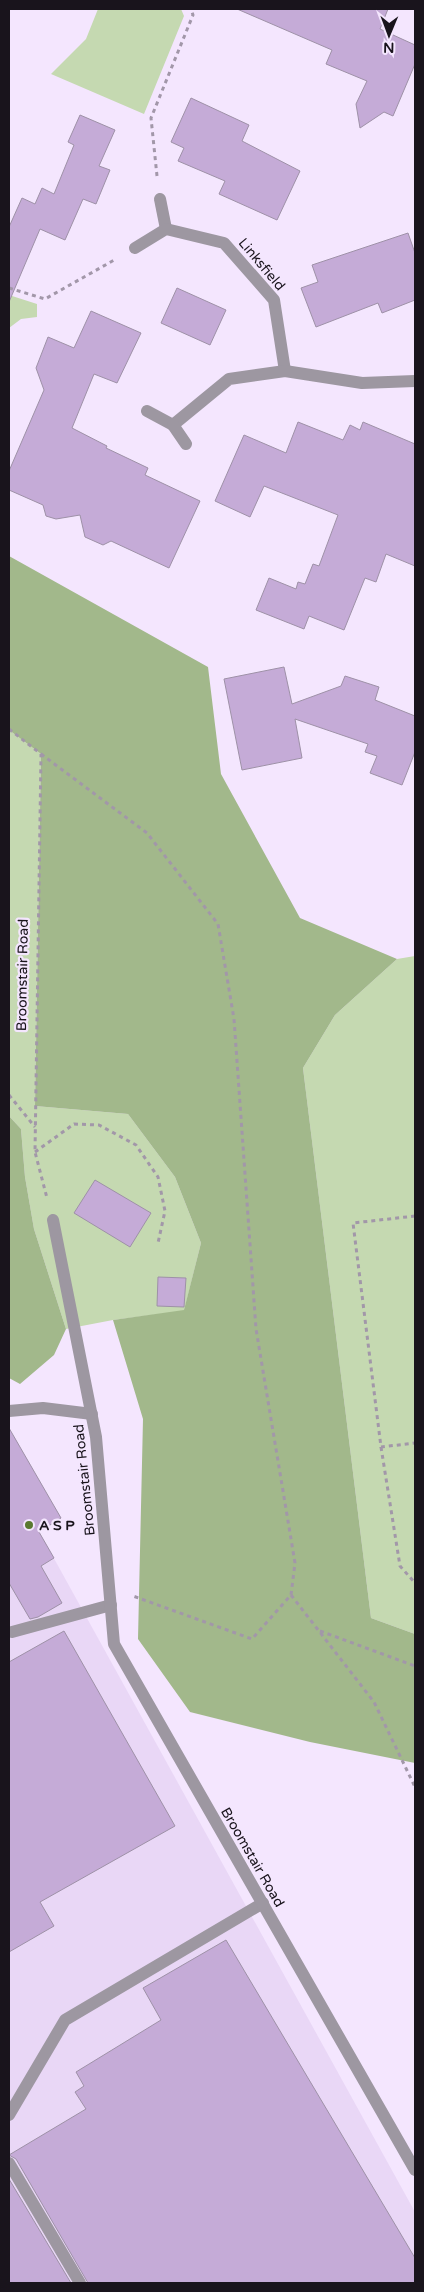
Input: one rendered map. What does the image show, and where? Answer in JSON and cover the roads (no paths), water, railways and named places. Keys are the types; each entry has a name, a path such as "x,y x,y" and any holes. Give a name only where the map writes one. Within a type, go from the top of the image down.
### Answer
{"street":[{"path":"135,248 166,229 160,199"},
{"name":"Linksfield","path":"166,229 224,243 274,300 284,371"},
{"path":"174,425 230,379 284,371 362,383 415,381"},
{"path":"147,411 174,425 186,444"},
{"name":"Broomstair Road","path":"53,1220 96,1437 114,1644 415,2170"},
{"path":"9,1411 44,1408 92,1414"},
{"path":"12,1632 111,1605"},
{"path":"9,2116 66,2020 262,1903"},
{"path":"9,2163 80,2283"}],"place":[{"name":"A S P","path":"29,1525"}]}
